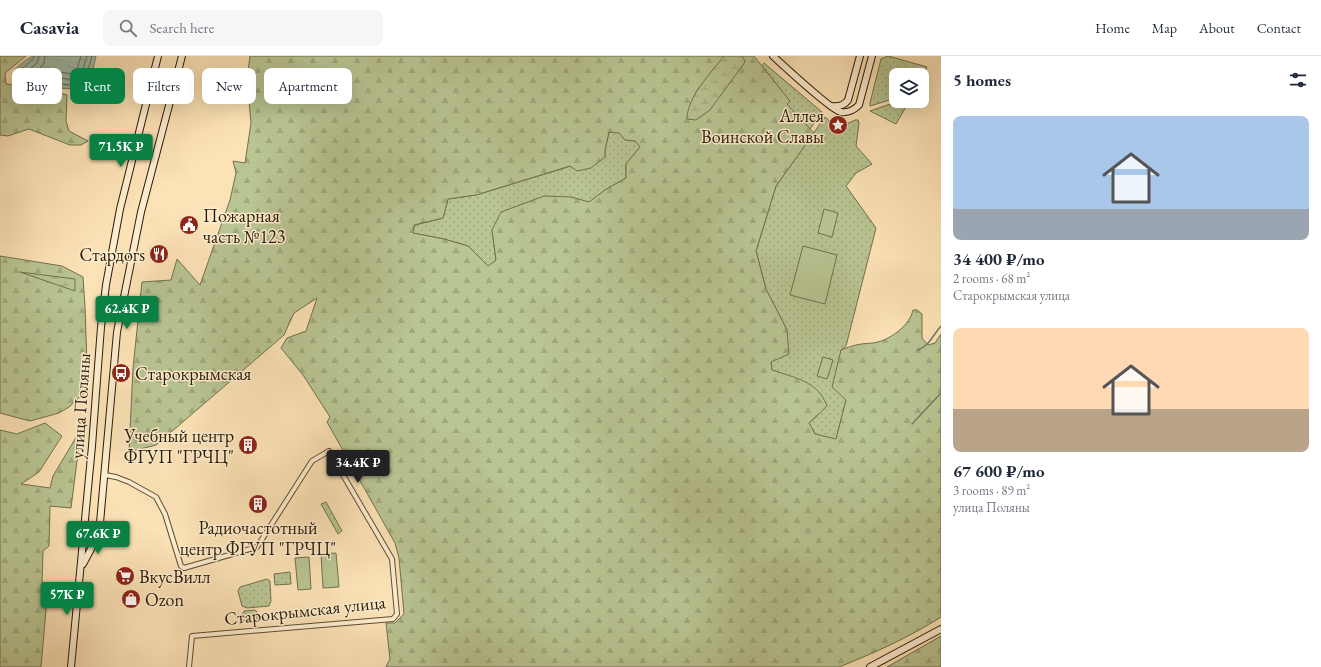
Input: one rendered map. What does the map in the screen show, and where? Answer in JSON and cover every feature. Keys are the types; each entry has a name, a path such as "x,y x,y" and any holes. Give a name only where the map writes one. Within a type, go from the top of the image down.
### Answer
{"main road":[{"name":"улица Поляны","path":"71,667 106,285 120,209 158,56"},
{"name":"улица Поляны","path":"81,567 99,534 117,332 141,212 182,56"},
{"path":"773,56 829,105 842,112 848,112 858,105 872,56"},
{"path":"829,105 836,107 845,104 848,100 860,56"},
{"path":"851,89 852,100 855,108"},
{"path":"870,667 941,630"}],"street":[{"name":"Старокрымская улица","path":"105,475 116,476 156,497 164,514 181,566 184,568 257,547 312,461 329,451 392,559 397,614 393,619 192,636 189,667"}],"green space":[{"path":"0,56 26,56 5,73 6,84 12,85 12,104 62,104 62,93 67,95 66,121 69,131 88,141 81,145 70,145 29,129 8,136 0,135"},
{"path":"250,56 754,56 790,101 787,104 814,133 776,186 756,251 766,289 787,330 789,354 771,362 772,370 805,382 818,391 823,398 827,406 809,423 815,434 836,439 846,400 832,387 841,350 859,344 878,342 889,337 904,326 913,310 917,310 922,314 922,338 928,345 935,343 941,334 941,617 891,645 839,667 386,667 390,659 386,623 395,623 404,614 399,558 395,543 327,422 330,417 303,375 281,348 287,338 306,331 317,298 294,313 284,335 156,445 129,452 133,368 142,282 171,280 177,259 200,285 230,200 236,173 233,161 245,163 251,123 249,104 256,104 256,68 248,68","holes":["609,132 619,133 625,140 635,141 640,147 626,164 626,178 605,190 589,202 571,197 544,196 501,212 492,230 496,260 488,266 468,246 444,239 413,233 414,225 443,218 448,199 476,195 570,166 577,171 591,168 605,157"]},
{"path":"724,56 741,56 745,62 710,110 696,120 687,119 688,111 695,94"},
{"path":"888,56 927,67 889,68 889,100 870,106 870,103 881,59"},
{"path":"764,63 822,112 810,129 786,104 789,100 762,66"},
{"path":"889,104 889,108 905,108 896,124 870,111"},
{"path":"825,117 833,124 849,123 858,120 859,123 856,146 872,164 856,173 846,186 876,228 846,346 841,350 846,400 836,440 815,434 809,423 818,415 789,376 772,370 771,362 787,330 766,289 756,251 776,186"},
{"path":"609,132 619,132 625,140 635,141 641,147 626,164 626,178 605,190 589,203 571,197 492,230 496,260 488,267 468,246 444,239 412,233 415,225 443,218 448,199 476,195 605,157"},
{"path":"824,209 838,213 832,237 818,233"},
{"path":"803,246 837,255 825,304 790,295"},
{"path":"0,256 62,266 83,277 87,365 84,393 69,407 59,413 30,421 0,413"},
{"path":"20,272 75,279 75,291"},
{"path":"823,357 833,360 827,379 817,376"},
{"path":"45,423 62,436 39,472 21,484 50,488 53,476 81,429 71,508 50,506 49,546 43,551 42,584 48,587 41,667 0,667 0,430 17,434"},
{"path":"326,502 342,531 338,534 321,504"},
{"path":"336,553 339,587 323,588 321,554"},
{"path":"309,557 311,589 298,590 295,558"},
{"path":"290,572 291,584 275,585 274,574"},
{"path":"267,579 270,581 271,601 269,606 247,608 242,606 238,591 240,587"},
{"path":"255,610 257,612 257,620 243,621 244,611"},
{"path":"941,636 941,667 887,667"}],"water":[{"path":"32,56 96,56 93,68 70,68 70,89 62,88 62,68 17,68"}],"waterway":[{"path":"918,350 928,343 941,326"},
{"path":"912,424 941,393"}],"place":[{"name":"Аллея Воинской Славы","path":"838,125"},
{"name":"Пожарная часть №123","path":"189,225"},
{"name":"Стардогs","path":"159,254"},
{"name":"Старокрымская","path":"121,373"},
{"name":"Учебный центр ФГУП \"ГРЧЦ\"","path":"248,445"},
{"name":"Радиочастотный центр ФГУП \"ГРЧЦ\"","path":"258,504"},
{"name":"ВкусВилл","path":"125,576"},
{"name":"Ozon","path":"131,599"}]}
